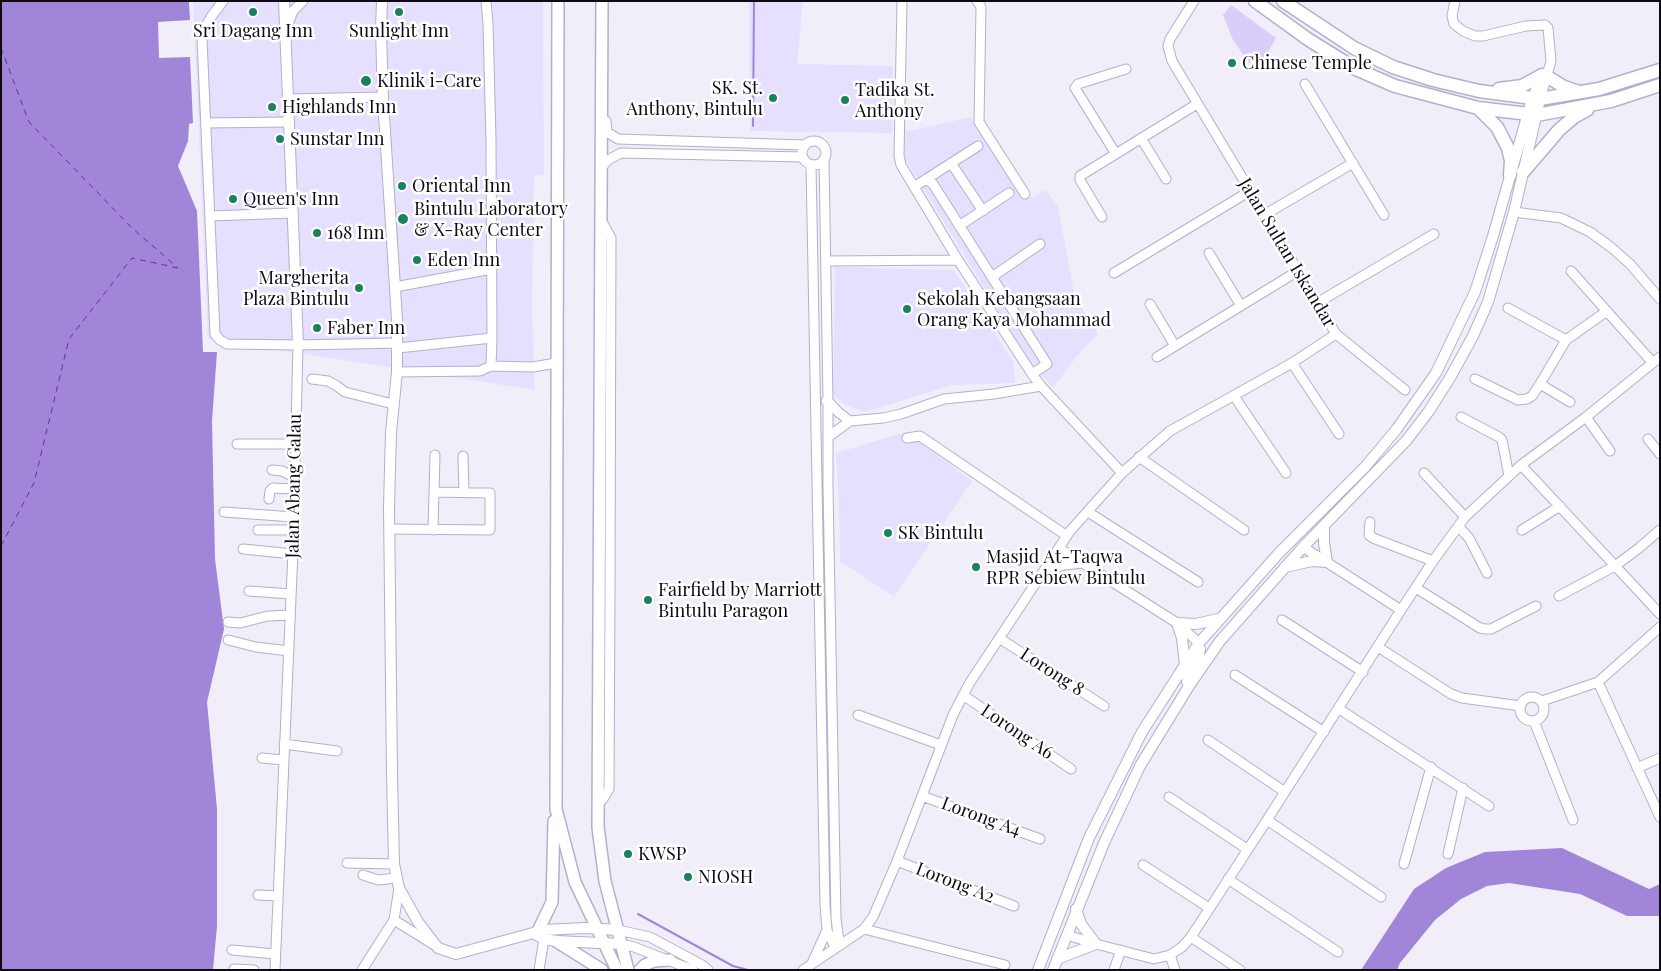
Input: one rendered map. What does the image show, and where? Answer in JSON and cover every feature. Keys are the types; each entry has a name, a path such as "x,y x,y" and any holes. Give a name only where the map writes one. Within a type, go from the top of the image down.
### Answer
{"main road":[{"path":"538,934 552,902 556,810 558,1"},
{"path":"602,1 598,827 605,881 628,970"},
{"path":"1255,1 1310,40 1356,69 1395,86 1478,108 1532,115 1598,104 1626,97 1660,85"},
{"path":"1283,1 1354,48 1393,68 1479,91 1536,99 1582,92 1660,70"},
{"path":"1479,91 1492,88 1515,88 1545,76 1564,87 1582,92"},
{"path":"1523,172 1559,130 1574,117 1598,104"},
{"path":"1478,108 1497,127 1508,148 1510,175"},
{"path":"556,810 575,882 617,970"},
{"path":"556,941 602,970"},
{"path":"640,970 645,965 654,961 670,960"}],"street":[{"path":"223,1 210,17 203,31 202,39 215,334 217,338 227,344 398,346 492,338"},
{"name":"Jalan Abang Galau","path":"275,970 293,554 294,444 298,345 284,1"},
{"path":"285,32 293,11 303,1"},
{"path":"382,1 382,97 398,346 393,404 390,482 394,864 398,883 418,922 438,948"},
{"path":"486,1 489,32 492,269 491,366"},
{"path":"902,1 899,160 958,260 1032,374 1122,473"},
{"path":"977,1 982,8 979,122 1025,194"},
{"name":"Jalan Sultan Iskandar","path":"864,929 873,917 881,900 941,745 963,695 1067,536 1122,473 1170,431 1292,363 1336,334 1172,61 1168,46 1170,39 1194,1"},
{"path":"1053,970 1104,842 1140,766 1188,686 1220,641 1302,547 1406,441 1429,411 1451,376 1473,336 1488,302 1514,212 1536,99 1551,61 1550,34 1545,25 1526,26 1483,36 1475,36 1463,31 1454,24 1452,16 1455,1"},
{"path":"1116,154 1075,88 1078,84 1126,68"},
{"path":"602,76 606,85 606,131 618,139 805,145 812,141 820,143 826,152 824,159 828,438 838,946"},
{"path":"1305,84 1384,215"},
{"path":"288,99 382,97"},
{"path":"1102,217 1079,176 1197,104"},
{"path":"1038,970 1089,838 1142,732 1199,643 1279,553 1365,467 1396,430 1436,373 1475,292 1510,175 1532,115"},
{"path":"206,123 288,122"},
{"path":"1141,138 1166,179"},
{"path":"805,145 802,153 804,161 811,165 819,164 824,159"},
{"path":"914,187 978,146"},
{"path":"602,167 608,160 620,153 802,157"},
{"path":"951,163 983,211"},
{"path":"1264,216 1352,163"},
{"path":"811,165 827,930 812,963"},
{"path":"926,179 933,184 1047,364 1032,374"},
{"path":"1114,273 1250,191"},
{"path":"959,226 1009,193"},
{"path":"1514,212 1561,218 1590,232 1630,264 1660,299"},
{"path":"210,216 293,213"},
{"path":"1318,303 1434,234"},
{"path":"992,277 1040,244"},
{"path":"1209,254 1241,306"},
{"path":"826,261 958,260"},
{"path":"395,287 492,269"},
{"path":"1156,357 1298,271"},
{"path":"1063,905 1061,921 1067,935 1154,958 1170,955 1182,946 1191,937 1363,672 1401,610 1465,517 1521,465 1586,417 1656,360 1607,311 1571,271"},
{"path":"1150,304 1175,346"},
{"path":"1508,308 1566,340"},
{"path":"1475,379 1518,400 1527,399 1532,396 1540,384 1566,340 1607,311"},
{"path":"1336,334 1405,390"},
{"path":"397,372 480,371 491,366 533,367 556,363"},
{"path":"1292,363 1339,434"},
{"path":"312,379 328,381 345,392 393,404"},
{"path":"1540,384 1570,402"},
{"path":"818,492 823,488 828,438 850,420 892,416 944,399 994,394 1041,386"},
{"path":"1234,396 1286,473"},
{"path":"816,401 828,400"},
{"path":"828,400 838,412 850,420"},
{"path":"1461,417 1502,440 1509,476"},
{"path":"1586,417 1610,451"},
{"path":"907,438 920,436 1067,536"},
{"path":"1648,439 1660,454"},
{"path":"237,444 294,444"},
{"path":"433,530 435,455"},
{"path":"464,456 464,492"},
{"path":"1139,457 1244,530"},
{"path":"1521,465 1660,614"},
{"path":"272,470 282,471 294,477"},
{"path":"1424,473 1465,517"},
{"path":"269,499 270,491 273,488 294,489"},
{"path":"390,529 490,530 490,493 434,492"},
{"path":"1522,530 1560,506"},
{"path":"224,512 293,517"},
{"path":"1088,512 1198,582"},
{"path":"1370,522 1369,535 1373,538 1433,561"},
{"path":"1324,526 1324,544 1328,562"},
{"path":"1458,527 1469,538 1487,573"},
{"path":"258,530 293,530"},
{"path":"1559,596 1615,566 1660,530"},
{"path":"1279,553 1292,548 1302,547 1401,610"},
{"path":"1059,548 1177,623 1199,643 1199,654 1188,676 1188,686"},
{"path":"243,550 293,554"},
{"path":"1285,567 1312,561 1328,562"},
{"path":"1043,572 1064,564 1082,563"},
{"path":"1416,588 1480,628 1485,629 1491,629 1536,606"},
{"path":"249,591 291,594"},
{"path":"228,622 240,623 268,616 290,615"},
{"path":"1177,623 1196,624 1220,618"},
{"path":"1282,620 1363,672"},
{"path":"1177,623 1182,638 1185,665"},
{"path":"1542,701 1598,682 1660,627"},
{"name":"Lorong 8","path":"999,638 1104,706"},
{"path":"228,640 256,647 289,651"},
{"path":"1378,647 1451,694 1462,698 1520,706"},
{"path":"1235,675 1324,732"},
{"path":"1598,682 1660,817"},
{"name":"Lorong A6","path":"963,695 1072,769"},
{"path":"1537,697 1542,701 1544,713 1534,721 1527,720 1521,713 1520,706 1524,699 1537,697"},
{"path":"1339,709 1489,806"},
{"path":"858,715 941,745"},
{"path":"1534,721 1573,820"},
{"path":"1208,740 1285,792"},
{"path":"284,744 337,751"},
{"path":"262,758 284,760"},
{"path":"1637,768 1660,758"},
{"path":"1404,864 1431,768"},
{"path":"1448,854 1463,788"},
{"name":"Lorong A4","path":"922,796 1040,839"},
{"path":"1169,797 1247,849"},
{"path":"1267,820 1381,897"},
{"name":"Lorong A2","path":"897,861 1014,906"},
{"path":"347,863 394,864"},
{"path":"1143,865 1209,908"},
{"path":"363,875 378,880 398,883"},
{"path":"1228,879 1338,952"},
{"path":"362,970 394,920 398,883"},
{"path":"258,895 278,896"},
{"path":"1076,909 1081,924 1096,944"},
{"path":"836,918 841,928 852,938"},
{"path":"394,920 438,948 456,954 560,929 618,930 650,937 708,970"},
{"path":"803,970 864,929 1005,965"},
{"path":"827,930 838,946"},
{"path":"538,934 556,941 621,944 670,960 693,970"},
{"path":"538,934 539,970"},
{"path":"1191,937 1240,970"},
{"path":"1057,958 1096,944"},
{"path":"232,950 275,954"},
{"path":"1114,970 1121,950"},
{"path":"1170,955 1175,970"},
{"path":"234,969 254,970"}],"shaded area":[{"path":"1,1 189,2 190,20 158,22 159,58 190,57 193,123 189,124 188,141 178,166 197,211 203,352 217,352 212,421 215,559 224,629 207,702 217,809 217,926 213,970 1,970"},
{"path":"193,1 543,1 544,175 534,176 532,308 535,390 208,339"},
{"path":"749,1 803,1 797,64 893,66 892,133 750,131"},
{"path":"1231,5 1276,38 1263,61 1250,64 1233,40 1223,15"},
{"path":"971,117 1027,200 1046,190 1058,207 1075,298 1098,334 1080,352 1053,388 1029,361 904,157 905,132"},
{"name":"Sekolah Kebangsaan Orang Kaya Mohammad","path":"835,267 954,270 1014,363 1015,383 952,385 865,412 842,403 833,394"},
{"name":"SK Bintulu","path":"906,432 972,481 894,597 840,561 836,453"},
{"path":"1562,848 1649,889 1660,884 1660,916 1627,916 1580,894 1509,883 1487,886 1461,899 1435,920 1400,963 1397,970 1361,970 1414,889 1446,868 1485,852"}],"waterway":[{"path":"753,126 754,1"},
{"path":"638,914 733,966 748,970"}],"ferry route":[{"path":"1,48 29,122 132,228 177,267"},
{"path":"1,546 34,483 69,339 132,258 178,268"}],"place":[{"name":"Sri Dagang Inn","path":"253,12"},
{"name":"Sunlight Inn","path":"399,12"},
{"name":"Chinese Temple","path":"1232,63"},
{"name":"Klinik i-Care","path":"366,81"},
{"name":"SK. St. Anthony, Bintulu","path":"773,98"},
{"name":"Tadika St. Anthony","path":"845,100"},
{"name":"Highlands Inn","path":"272,107"},
{"name":"Sunstar Inn","path":"280,139"},
{"name":"Oriental Inn","path":"402,186"},
{"name":"Queen's Inn","path":"233,199"},
{"name":"Bintulu Laboratory & X-Ray Center","path":"403,219"},
{"name":"168 Inn","path":"317,233"},
{"name":"Eden Inn","path":"417,260"},
{"name":"Margherita Plaza Bintulu","path":"359,288"},
{"name":"Sekolah Kebangsaan Orang Kaya Mohammad","path":"907,309"},
{"name":"Faber Inn","path":"317,328"},
{"name":"SK Bintulu","path":"888,533"},
{"name":"Masjid At-Taqwa RPR Sebiew Bintulu","path":"976,567"},
{"name":"Fairfield by Marriott Bintulu Paragon","path":"648,600"},
{"name":"KWSP","path":"628,854"},
{"name":"NIOSH","path":"688,877"}]}
